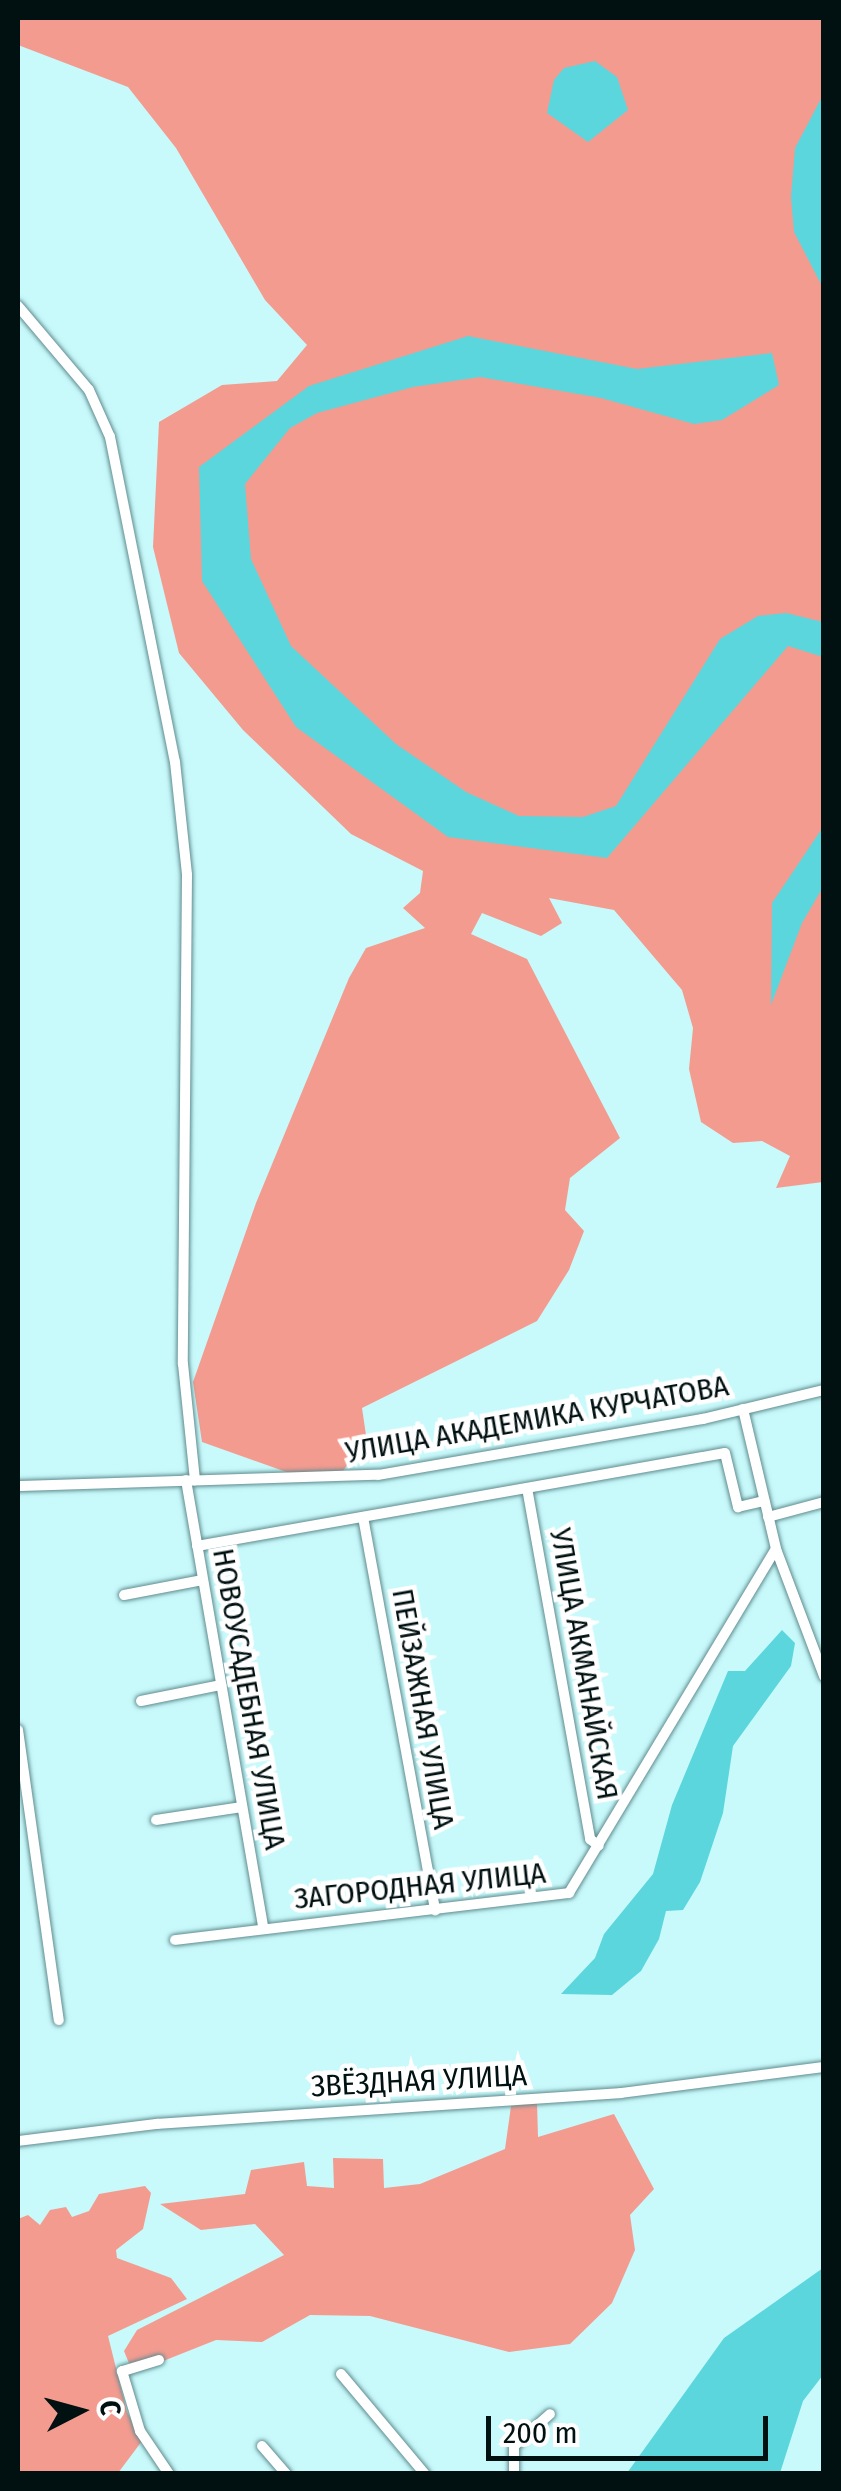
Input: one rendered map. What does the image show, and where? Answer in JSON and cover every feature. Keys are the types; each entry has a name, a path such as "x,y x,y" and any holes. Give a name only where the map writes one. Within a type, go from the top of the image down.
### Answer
{"street":[{"name":"НОВОУСАДЕБНАЯ УЛИЦА","path":"18,306 89,390 110,436 175,762 187,875 183,1364 191,1480 203,1580 263,1927"},
{"name":"УЛИЦА АКАДЕМИКА КУРЧАТОВА","path":"18,1486 378,1475 743,1410 824,1390"},
{"path":"743,1410 776,1549 824,1676"},
{"path":"198,1546 725,1453 738,1507 764,1501"},
{"name":"УЛИЦА АКМАНАЙСКАЯ","path":"526,1488 590,1839 599,1846"},
{"path":"768,1517 824,1502"},
{"name":"ПЕЙЗАЖНАЯ УЛИЦА","path":"363,1516 435,1910"},
{"name":"ЗАГОРОДНАЯ УЛИЦА","path":"174,1940 263,1927 558,1898 577,1886 776,1549"},
{"path":"124,1594 203,1580"},
{"path":"140,1701 221,1685"},
{"path":"18,1730 59,2020"},
{"path":"156,1820 242,1808"},
{"name":"ЗВЁЗДНАЯ УЛИЦА","path":"18,2141 175,2122 621,2093 824,2066"},
{"path":"158,2360 122,2371 140,2430 169,2474"},
{"path":"341,2374 425,2474"},
{"path":"514,2474 514,2446 550,2414"},
{"path":"262,2446 286,2474"}],"shaded area":[{"path":"18,18 823,18 823,1182 776,1188 790,1156 762,1141 733,1143 701,1122 689,1069 693,1028 682,990 614,910 549,898 562,923 541,936 482,913 471,934 527,959 620,1138 570,1178 565,1210 584,1231 569,1270 537,1321 362,1408 366,1435 342,1473 292,1474 202,1442 193,1382 256,1203 349,978 366,948 425,928 403,908 420,893 423,871 351,834 243,730 179,653 153,547 159,422 222,385 277,381 307,345 265,300 176,148 128,87 18,45"},
{"path":"537,2102 538,2137 614,2114 654,2189 630,2215 635,2250 612,2303 570,2344 509,2352 370,2316 310,2315 262,2342 216,2340 133,2373 124,2351 137,2330 284,2255 255,2224 201,2230 160,2204 245,2194 251,2170 304,2162 307,2186 334,2188 333,2158 383,2159 384,2188 420,2184 505,2149 511,2106"},
{"path":"145,2186 151,2193 143,2229 116,2250 117,2258 171,2278 187,2299 108,2336 127,2412 142,2441 118,2473 18,2473 18,2219 28,2215 40,2225 50,2210 66,2207 72,2217 89,2211 99,2194"}],"water":[{"path":"595,61 617,77 628,110 588,142 547,113 554,80 564,68"},
{"path":"823,95 823,288 794,232 791,197 795,148"},
{"path":"468,336 637,369 772,353 779,385 722,420 694,424 601,398 480,377 413,387 317,413 290,428 245,484 251,559 291,646 396,744 466,792 519,816 583,817 616,806 720,639 758,616 786,613 823,622 823,657 788,646 607,858 448,837 296,727 202,581 199,467 309,386"},
{"path":"823,827 823,887 802,923 771,1005 772,903"},
{"path":"782,1630 795,1643 791,1666 733,1746 723,1813 700,1882 683,1910 666,1911 659,1939 641,1971 612,1995 561,1994 595,1958 604,1934 653,1874 672,1805 728,1671 745,1671"},
{"path":"823,2268 823,2375 803,2401 780,2473 627,2473 724,2338"}]}
